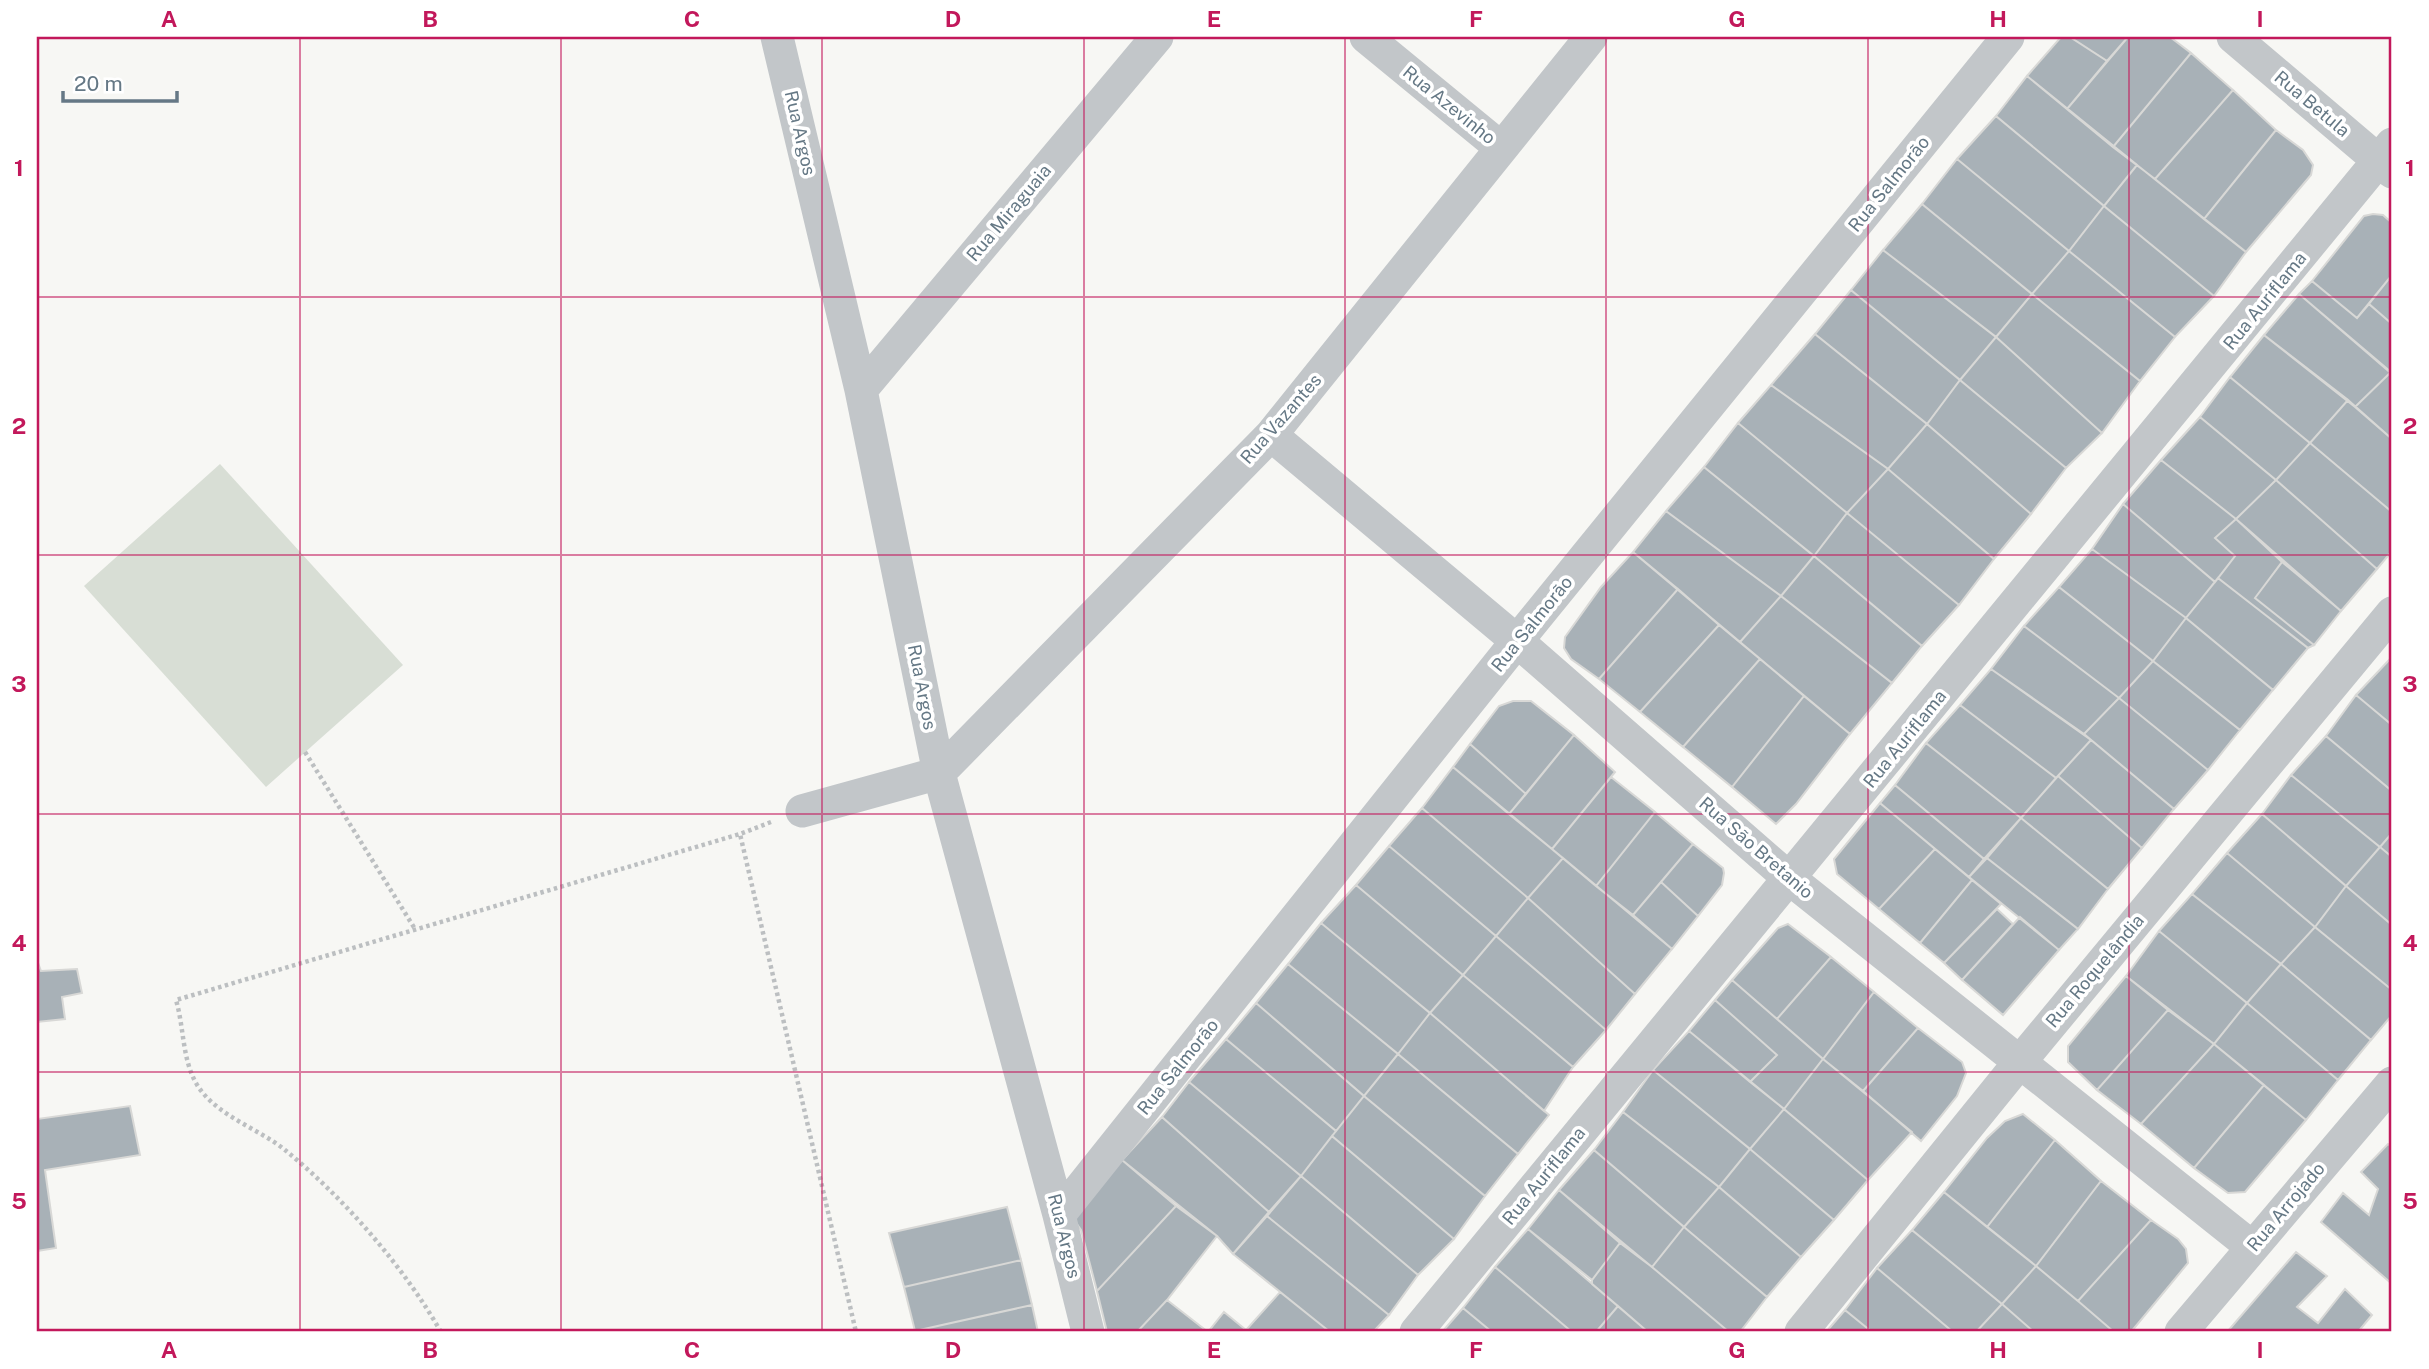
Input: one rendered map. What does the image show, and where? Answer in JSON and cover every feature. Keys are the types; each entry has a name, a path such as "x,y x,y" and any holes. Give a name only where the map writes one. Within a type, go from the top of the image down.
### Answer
{"street":[{"name":"Rua Argos","path":"777,37 861,390 939,773 1059,1215 1088,1332"},
{"name":"Rua Miraguaia","path":"861,390 1157,37"},
{"name":"Rua Azevinho","path":"1366,37 1500,148"},
{"name":"Rua Vazantes","path":"939,773 1271,435 1591,37"},
{"name":"Rua Salmorão","path":"1059,1215 1517,641 2008,37"},
{"name":"Rua Betula","path":"2233,37 2388,159"},
{"name":"Rua Auriflama","path":"1416,1332 2388,159"},
{"name":"Rua São Bretanio","path":"1271,435 1517,641 1790,879 2252,1247"},
{"name":"Rua Roquelândia","path":"1801,1332 2019,1063 2392,613"},
{"path":"802,811 939,773"},
{"name":"Rua Arrojado","path":"2181,1332 2391,1087"}],"path":[{"path":"305,752 415,929"},
{"path":"441,1332 398,1270 327,1186 282,1148 215,1103 196,1083 176,1000 740,834 802,811"},
{"path":"740,834 856,1332"}],"shaded area":[{"path":"220,464 403,665 266,787 84,586"}],"building":[{"path":"2061,37 2070,37 2107,61 2067,109 2027,76"},
{"path":"2070,37 2128,37 2107,61"},
{"path":"2128,37 2170,37 2191,53 2113,147 2067,109"},
{"path":"2191,53 2233,90 2155,179 2113,147"},
{"path":"2027,76 2137,165 2104,206 1996,116"},
{"path":"2233,90 2276,130 2204,219 2155,179"},
{"path":"1996,116 2104,206 2069,251 1957,159"},
{"path":"2276,130 2303,150 2313,165 2311,175 2246,252 2204,219"},
{"path":"1957,159 2069,251 2032,294 1922,204"},
{"path":"2137,165 2246,252 2214,296 2104,206"},
{"path":"1922,204 2032,294 1996,337 1883,250"},
{"path":"2104,206 2214,296 2175,337 2069,251"},
{"path":"2383,215 2392,223 2392,275 2357,318 2312,281 2364,216"},
{"path":"1883,250 1996,337 1960,380 1851,290"},
{"path":"2069,251 2175,337 2140,381 2032,294"},
{"path":"2392,275 2392,324 2369,304"},
{"path":"2312,281 2357,318 2369,304 2392,324 2392,374 2299,294"},
{"path":"1851,290 1960,380 1927,424 1815,334"},
{"path":"2032,294 2140,381 2102,433 1996,337"},
{"path":"2299,294 2391,372 2355,407 2264,335"},
{"path":"1815,334 1927,424 1888,469 1771,385"},
{"path":"2264,335 2348,400 2310,443 2230,377"},
{"path":"1996,337 2102,433 2066,468 1960,380"},
{"path":"2391,372 2392,374 2392,439 2355,407"},
{"path":"2230,377 2310,443 2276,480 2200,417"},
{"path":"1960,380 2066,468 2031,514 1927,424"},
{"path":"1771,385 1888,469 1847,513 1738,423"},
{"path":"2348,400 2392,439 2392,512 2310,443"},
{"path":"2200,417 2276,480 2236,519 2161,460"},
{"path":"1738,423 1847,513 1814,556 1704,467"},
{"path":"1927,424 2031,514 1994,559 1888,469"},
{"path":"2310,443 2392,512 2392,551 2377,569 2276,480"},
{"path":"2161,460 2236,519 2215,538 2235,556 2215,582 2123,504"},
{"path":"1704,467 1814,556 1781,596 1666,511"},
{"path":"1888,469 1994,559 1959,605 1847,513"},
{"path":"2276,480 2377,569 2341,611 2236,519"},
{"path":"2123,504 2215,582 2186,618 2092,549"},
{"path":"1666,511 1781,596 1740,642 1633,552"},
{"path":"1847,513 1959,605 1922,646 1814,556"},
{"path":"2236,519 2282,562 2255,598 2314,645 2308,648 2218,578 2235,556 2215,538"},
{"path":"2092,549 2186,618 2153,661 2059,587"},
{"path":"1633,552 1678,589 1599,679 1571,659 1564,648 1565,637 1601,587"},
{"path":"1814,556 1922,646 1892,683 1781,596"},
{"path":"2282,562 2341,611 2314,645 2255,598"},
{"path":"2218,578 2308,648 2273,690 2186,618"},
{"path":"2059,587 2153,661 2119,698 2024,626"},
{"path":"1678,589 1719,625 1640,712 1599,679"},
{"path":"1781,596 1892,683 1850,734 1740,642"},
{"path":"2186,618 2273,690 2240,730 2153,661"},
{"path":"1719,625 1760,659 1683,747 1640,712"},
{"path":"2024,626 2119,698 2084,734 1991,669"},
{"path":"1760,659 1804,696 1732,787 1683,747"},
{"path":"2392,659 2392,725 2356,695"},
{"path":"2153,661 2240,730 2208,770 2119,698"},
{"path":"1991,669 2091,740 2056,778 1960,705"},
{"path":"2356,695 2392,725 2392,791 2326,736"},
{"path":"1804,696 1850,734 1796,804 1776,824 1732,787"},
{"path":"2119,698 2208,770 2174,809 2084,734"},
{"path":"1513,701 1531,701 1574,735 1526,794 1470,744 1499,706"},
{"path":"1960,705 2056,778 2021,818 1926,743"},
{"path":"1574,735 1615,772 1552,849 1509,814"},
{"path":"2326,736 2392,791 2392,833 2380,847 2291,775"},
{"path":"2091,740 2174,809 2142,848 2058,776"},
{"path":"1926,743 2021,818 1984,859 1895,785"},
{"path":"1470,744 1526,794 1509,814 1453,767"},
{"path":"1453,767 1563,858 1528,898 1422,808"},
{"path":"2291,775 2380,847 2346,886 2262,814"},
{"path":"2058,776 2142,848 2108,889 2021,818"},
{"path":"1611,777 1655,812 1596,886 1552,849"},
{"path":"1895,785 1984,859 1969,877 1880,803"},
{"path":"1880,803 1935,849 1879,909 1837,874 1834,859"},
{"path":"1422,808 1528,898 1496,936 1389,846"},
{"path":"1655,812 1693,844 1633,915 1596,886"},
{"path":"2262,814 2346,886 2315,927 2227,853"},
{"path":"2021,818 2108,889 2078,929 1987,858"},
{"path":"2392,833 2392,857 2380,847"},
{"path":"1693,844 1723,868 1724,873 1722,885 1698,916 1661,882"},
{"path":"1389,846 1496,936 1463,975 1356,885"},
{"path":"2380,847 2392,857 2392,925 2346,886"},
{"path":"1935,849 1972,880 1920,943 1879,909"},
{"path":"2227,853 2315,927 2281,964 2192,894"},
{"path":"1563,858 1672,949 1635,994 1528,898"},
{"path":"1987,858 2078,929 2059,950 1969,877"},
{"path":"1972,880 2001,904 1944,963 1920,943"},
{"path":"1661,882 1698,916 1672,949 1633,915"},
{"path":"1356,885 1463,975 1430,1013 1321,923"},
{"path":"2346,886 2392,925 2392,990 2315,927"},
{"path":"2192,894 2281,964 2247,1003 2159,931"},
{"path":"1528,898 1635,994 1606,1030 1496,936"},
{"path":"1997,909 2013,924 1962,980 1944,963"},
{"path":"2020,917 2059,950 2003,1015 1962,980"},
{"path":"1321,923 1430,1013 1398,1054 1288,964"},
{"path":"1788,924 1831,957 1777,1019 1732,980 1778,928"},
{"path":"2315,927 2392,990 2392,1015 2371,1040 2281,964"},
{"path":"2159,931 2247,1003 2214,1044 2126,976"},
{"path":"1496,936 1606,1030 1573,1067 1463,975"},
{"path":"1831,957 1874,992 1823,1059 1777,1019"},
{"path":"37,960 41,971 77,969 82,993 62,997 65,1019 37,1022"},
{"path":"1288,964 1398,1054 1364,1096 1256,1003"},
{"path":"2281,964 2371,1040 2338,1080 2247,1003"},
{"path":"1463,975 1573,1067 1544,1111 1430,1013"},
{"path":"2126,976 2168,1010 2097,1090 2068,1062 2068,1046"},
{"path":"1732,980 1823,1059 1784,1109 1750,1082 1777,1055 1715,1000"},
{"path":"1874,992 1918,1028 1863,1091 1823,1059"},
{"path":"1715,1000 1777,1055 1750,1082 1689,1031"},
{"path":"1256,1003 1364,1096 1336,1131 1226,1039"},
{"path":"2247,1003 2338,1080 2306,1120 2214,1044"},
{"path":"2168,1010 2214,1044 2141,1124 2097,1090"},
{"path":"1430,1013 1549,1115 1518,1154 1398,1054"},
{"path":"1918,1028 1962,1062 1966,1073 1957,1096 1921,1141 1863,1091"},
{"path":"1689,1031 1784,1109 1750,1149 1653,1070"},
{"path":"1226,1039 1336,1131 1301,1176 1189,1082"},
{"path":"2214,1044 2264,1085 2194,1168 2141,1124"},
{"path":"1398,1054 1518,1154 1485,1196 1364,1096"},
{"path":"1823,1059 1912,1132 1868,1180 1784,1109"},
{"path":"1653,1070 1750,1149 1719,1187 1623,1112"},
{"path":"1189,1082 1301,1176 1269,1212 1162,1117"},
{"path":"2264,1085 2306,1120 2245,1192 2228,1193 2194,1168"},
{"path":"1364,1096 1485,1196 1454,1239 1332,1136"},
{"path":"130,1106 140,1155 45,1170 56,1248 37,1251 37,1119"},
{"path":"1784,1109 1868,1180 1834,1220 1750,1149"},
{"path":"1623,1112 1719,1187 1684,1227 1594,1150"},
{"path":"2023,1114 2055,1140 1987,1227 1944,1192 1987,1138 2005,1121"},
{"path":"1162,1117 1269,1212 1233,1254 1217,1236 1122,1160"},
{"path":"1332,1136 1454,1239 1418,1275 1301,1176"},
{"path":"2055,1140 2101,1181 2036,1266 1987,1227"},
{"path":"2388,1144 2392,1147 2392,1284 2321,1222 2343,1193 2369,1215 2378,1189 2361,1172"},
{"path":"1750,1149 1834,1220 1801,1257 1719,1187"},
{"path":"1594,1150 1684,1227 1652,1267 1559,1190"},
{"path":"1122,1160 1176,1206 1097,1291 1081,1230 1072,1217"},
{"path":"1301,1176 1418,1275 1389,1315 1267,1216"},
{"path":"2101,1181 2151,1220 2078,1301 2036,1266"},
{"path":"1719,1187 1801,1257 1767,1297 1684,1227"},
{"path":"1559,1190 1620,1243 1592,1280 1528,1229"},
{"path":"1944,1192 2036,1266 2002,1304 1912,1230"},
{"path":"1176,1206 1217,1236 1167,1300 1137,1332 1107,1332 1097,1291"},
{"path":"1007,1207 1021,1260 904,1287 889,1233"},
{"path":"1267,1216 1389,1315 1373,1332 1330,1332 1233,1254"},
{"path":"2151,1220 2178,1239 2186,1249 2188,1263 2131,1332 2114,1332 2078,1301"},
{"path":"1684,1227 1767,1297 1740,1332 1729,1332 1652,1267"},
{"path":"1528,1229 1618,1306 1596,1332 1572,1332 1495,1267"},
{"path":"1912,1230 2002,1304 1976,1332 1953,1332 1877,1268"},
{"path":"1620,1243 1729,1332 1648,1332 1592,1284 1592,1280"},
{"path":"2296,1252 2327,1276 2297,1307 2318,1323 2345,1289 2372,1315 2358,1332 2227,1332"},
{"path":"1021,1260 1032,1305 915,1331 904,1287"},
{"path":"2036,1266 2114,1332 2034,1332 2002,1304"},
{"path":"1495,1267 1572,1332 1492,1332 1463,1308"},
{"path":"1877,1268 1953,1332 1872,1332 1845,1310"},
{"path":"1280,1292 1330,1332 1246,1330"},
{"path":"1167,1300 1208,1332 1137,1332"},
{"path":"2002,1304 2034,1332 1976,1332"},
{"path":"1032,1305 1038,1332 915,1332 915,1331"},
{"path":"1618,1306 1648,1332 1596,1332"},
{"path":"1463,1308 1492,1332 1442,1332"},
{"path":"1845,1310 1872,1332 1826,1332"},
{"path":"1224,1312 1246,1330 1249,1332 1208,1332"}]}
